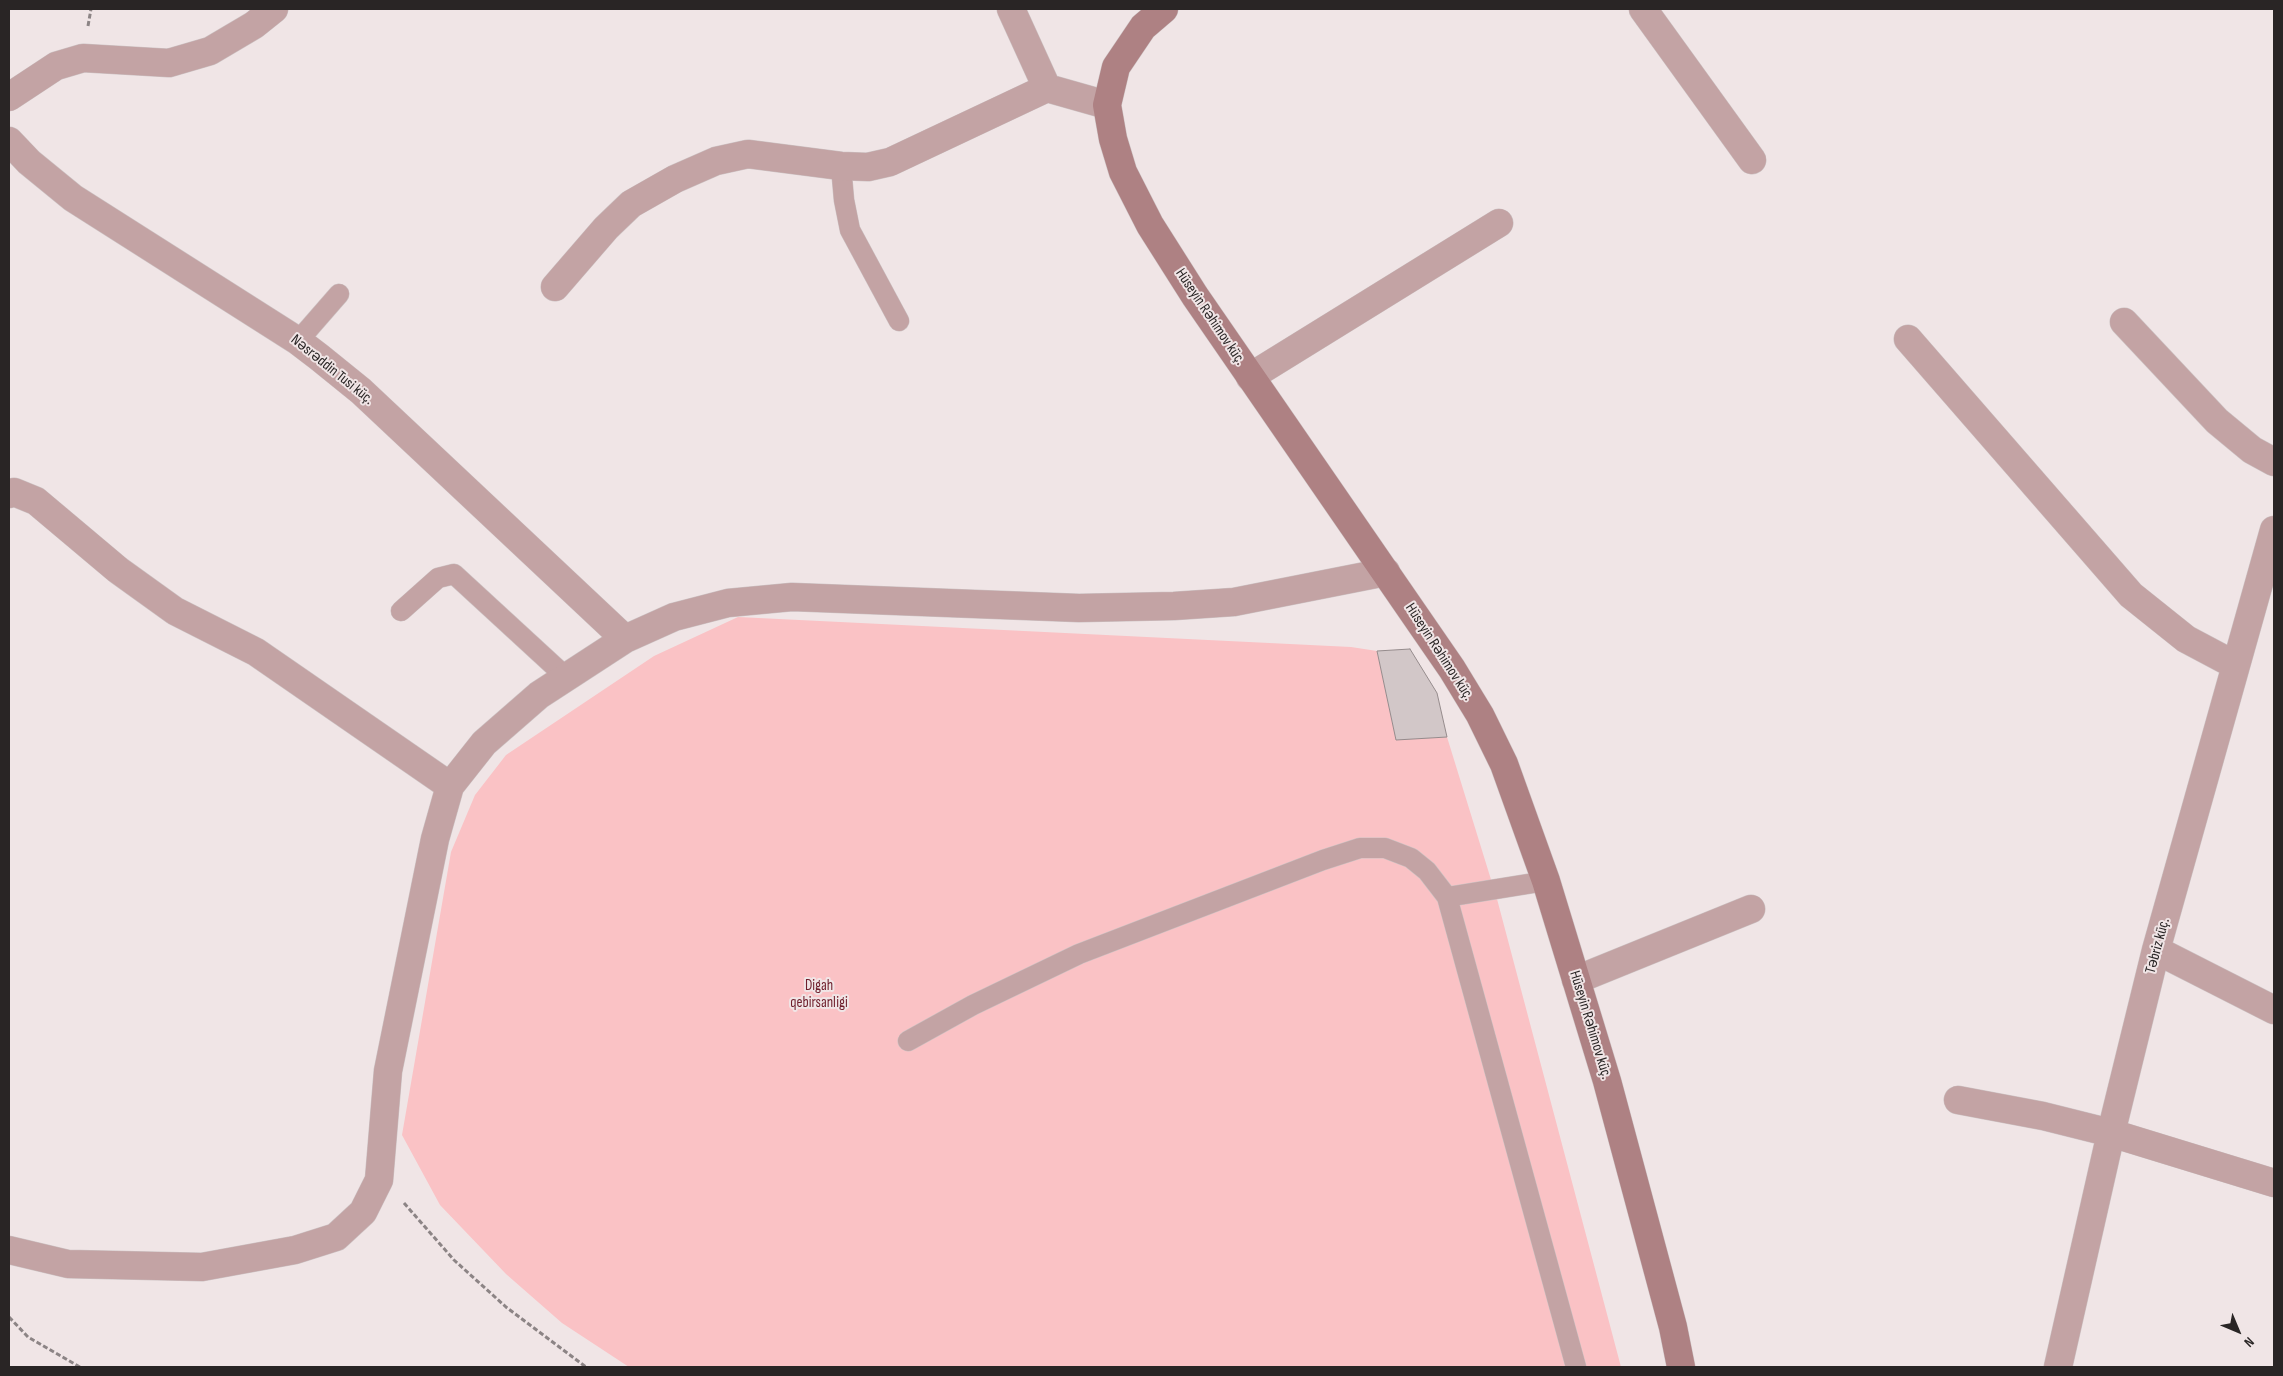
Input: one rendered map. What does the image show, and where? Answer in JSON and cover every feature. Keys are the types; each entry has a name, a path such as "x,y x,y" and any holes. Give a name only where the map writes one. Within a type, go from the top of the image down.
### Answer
{"main road":[{"name":"Hüseyin Rəhimov küç.","path":"1164,9 1143,27 1116,67 1107,105 1113,139 1123,172 1150,225 1195,296 1386,572 1480,715 1504,764 1546,881 1609,1090 1673,1327 1681,1367"}],"street":[{"path":"9,96 56,66 83,58 169,63 210,51 254,25 274,9"},
{"path":"1012,9 1047,88"},
{"path":"1643,9 1752,160"},
{"path":"555,286 606,228 631,204 675,179 716,160 748,154 841,166 868,167 890,162 1047,88 1107,105"},
{"name":"Nəsrəddin Tusi küç.","path":"9,141 29,162 73,198 298,341 361,391 624,639"},
{"path":"1250,377 1498,223"},
{"path":"2124,322 2217,421 2252,450 2274,462"},
{"path":"1908,339 2131,595 2186,639 2235,665"},
{"path":"9,494 14,492 36,501 118,570 176,611 256,652 450,786"},
{"name":"Təbriz küç.","path":"2058,1367 2111,1133 2156,950 2274,530"},
{"path":"9,1250 68,1264 202,1266 295,1250 336,1237 363,1212 379,1180 388,1071 435,839 450,786 484,743 539,695 624,639 674,617 728,603 792,597 1079,608 1174,606 1234,602 1386,572"},
{"path":"1576,980 1751,908"},
{"path":"2156,950 2274,1010"},
{"path":"1958,1100 2043,1116 2111,1133 2274,1182"}],"lane":[{"path":"841,166 844,200 850,230 899,321"},
{"path":"298,341 339,294"},
{"path":"402,611 438,578 454,574 566,677"},
{"path":"908,1041 973,1005 1079,954 1323,860 1360,848 1385,848 1411,858 1427,871 1446,897 1576,1367"},
{"path":"1446,897 1546,881"}],"path":[{"path":"379,1180 399,1197 468,1274 506,1307 586,1367"},
{"path":"9,1317 28,1337 80,1367"}],"green space":[{"name":"Digah qebirsanligi","path":"738,617 1351,647 1377,651 1396,739 1447,737 1497,899 1621,1367 629,1367 562,1323 506,1274 440,1205 402,1135 451,852 475,795 506,755 654,656"}],"building":[{"path":"1410,649 1437,693 1447,737 1396,740 1377,651"}]}
